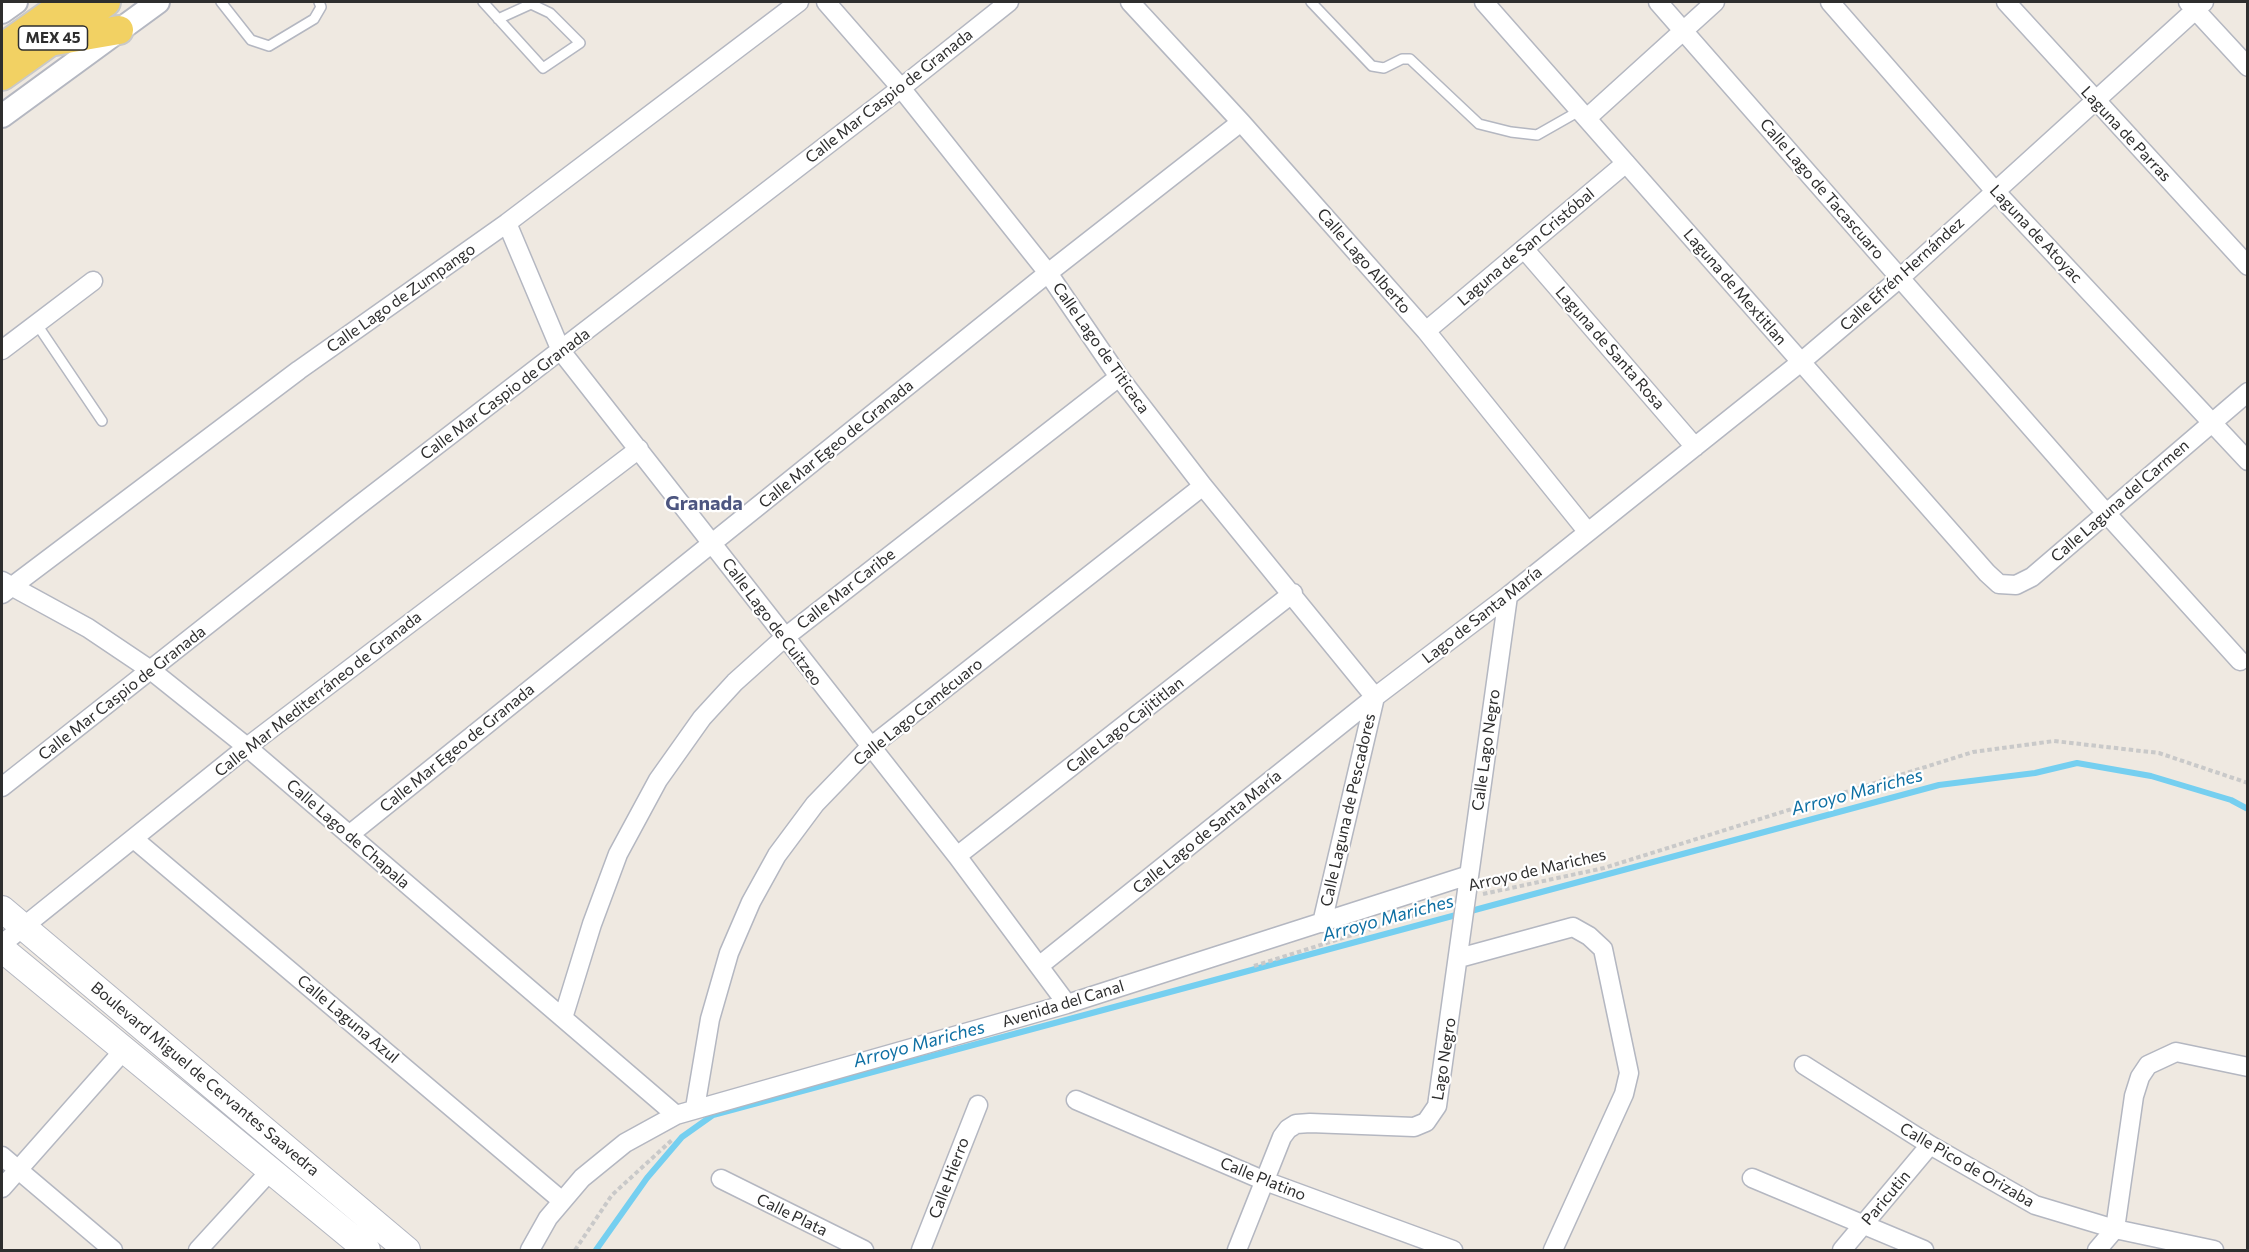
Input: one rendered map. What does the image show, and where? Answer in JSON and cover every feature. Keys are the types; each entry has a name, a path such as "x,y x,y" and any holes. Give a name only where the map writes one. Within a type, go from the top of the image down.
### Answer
{"main road":[{"name":"MEX 45","path":"2,48 67,2"},
{"name":"MEX 45","path":"2,76 106,2"},
{"path":"47,43 119,30"},
{"name":"Boulevard Miguel de Cervantes Saavedra","path":"2,909 407,1251"},
{"name":"Boulevard Miguel de Cervantes Saavedra","path":"2,949 272,1169 367,1251"}],"street":[{"path":"2,12 16,2"},
{"path":"2,116 158,2"},
{"name":"Calle Lago de Zumpango","path":"4,588 299,370 507,223 799,2"},
{"name":"Calle Lago de Titicaca","path":"826,2 901,88 1048,273 1119,377 1203,486 1293,593 1375,697"},
{"name":"Calle Mar Caspio de Granada","path":"2,787 152,671 354,509 901,88 1009,2"},
{"name":"Calle Lago Alberto","path":"1130,2 1241,122 1426,331 1587,531"},
{"name":"Laguna de Mextitlan","path":"1484,2 1987,573"},
{"name":"Calle Lago de Tacascuaro","path":"1658,2 2106,513 2240,661"},
{"path":"1584,114 1715,2"},
{"name":"Laguna de Atoyac","path":"1830,2 1995,191 2247,461"},
{"name":"Laguna de Parras","path":"2006,2 2247,266"},
{"path":"2195,4 2247,67"},
{"name":"Calle Efrén Hernández","path":"1587,531 1801,362 1900,278 2095,101 2195,4"},
{"name":"Calle Mar Egeo de Granada","path":"349,835 1048,273 1241,122"},
{"name":"Laguna de San Cristóbal","path":"1426,331 1626,163"},
{"name":"Calle Lago de Cuitzeo","path":"507,223 561,351 869,748 957,856 1067,1004"},
{"name":"Laguna de Santa Rosa","path":"1525,250 1695,447"},
{"path":"2,350 93,281"},
{"name":"Calle Mar Caribe","path":"563,1018 592,924 618,854 658,780 702,718 735,682 784,638 1119,377"},
{"name":"Calle Laguna del Carmen","path":"1987,573 1999,584 2016,585 2032,577 2247,392"},
{"name":"Calle Mar Mediterráneo de Granada","path":"2,944 247,747 639,449"},
{"name":"Calle Lago Camécuaro","path":"695,1108 710,1019 729,953 751,902 777,855 815,804 869,748 1203,486"},
{"name":"Lago de Santa María","path":"1375,697 1508,596 1587,531"},
{"name":"Calle Lago de Chapala","path":"4,588 88,628 152,671 247,747 676,1114"},
{"name":"Calle Lago Cajititlan","path":"957,856 1293,593"},
{"name":"Calle Lago Negro","path":"1466,901 1508,596"},
{"name":"Calle Laguna de Pescadores","path":"1322,923 1375,697"},
{"name":"Calle Lago de Santa María","path":"1039,966 1375,697"},
{"name":"Calle Laguna Azul","path":"134,838 561,1200"},
{"name":"Avenida del Canal","path":"530,1251 561,1200 582,1178 626,1143 676,1114 1067,1004 1469,875"},
{"name":"Lago Negro","path":"1237,1251 1282,1137 1296,1124 1414,1127 1433,1115 1440,1095 1466,901"},
{"path":"1459,958 1573,927 1589,936 1603,949 1629,1073 1624,1094 1553,1251"},
{"path":"2,1188 124,1050"},
{"path":"2097,1251 2115,1229 2134,1096 2140,1077 2148,1065 2176,1052 2247,1067"},
{"name":"Calle Pico de Orizaba","path":"1804,1065 1930,1145 2035,1205 2115,1229 2214,1251"},
{"name":"Calle Platino","path":"1076,1100 1264,1181 1452,1251"},
{"name":"Calle Hierro","path":"921,1251 978,1105"},
{"name":"Paricutin","path":"1842,1251 1930,1145"},
{"path":"2,1156 114,1251"},
{"path":"198,1251 272,1169"},
{"path":"1752,1178 1924,1251"},
{"name":"Calle Plata","path":"721,1179 864,1251"}],"lane":[{"path":"221,2 251,40 269,46 314,19 321,7 319,2"},
{"path":"483,2 498,19 543,68 580,43 550,13 531,4 498,19"},
{"path":"1311,2 1372,66 1384,68 1402,59 1410,59 1479,124 1537,135 1584,114"},
{"path":"36,323 102,421"}],"path":[{"name":"Arroyo de Mariches","path":"1251,967 1466,901 1604,868 1973,752 2054,741 2160,753 2247,783"},
{"path":"575,1251 612,1196 680,1134"}],"waterway":[{"name":"Arroyo Mariches","path":"596,1250 647,1178 682,1137 713,1115 1939,785 2035,773 2077,763 2151,776 2231,800 2248,809"}],"district":[{"name":"Granada","path":"704,503"}]}
